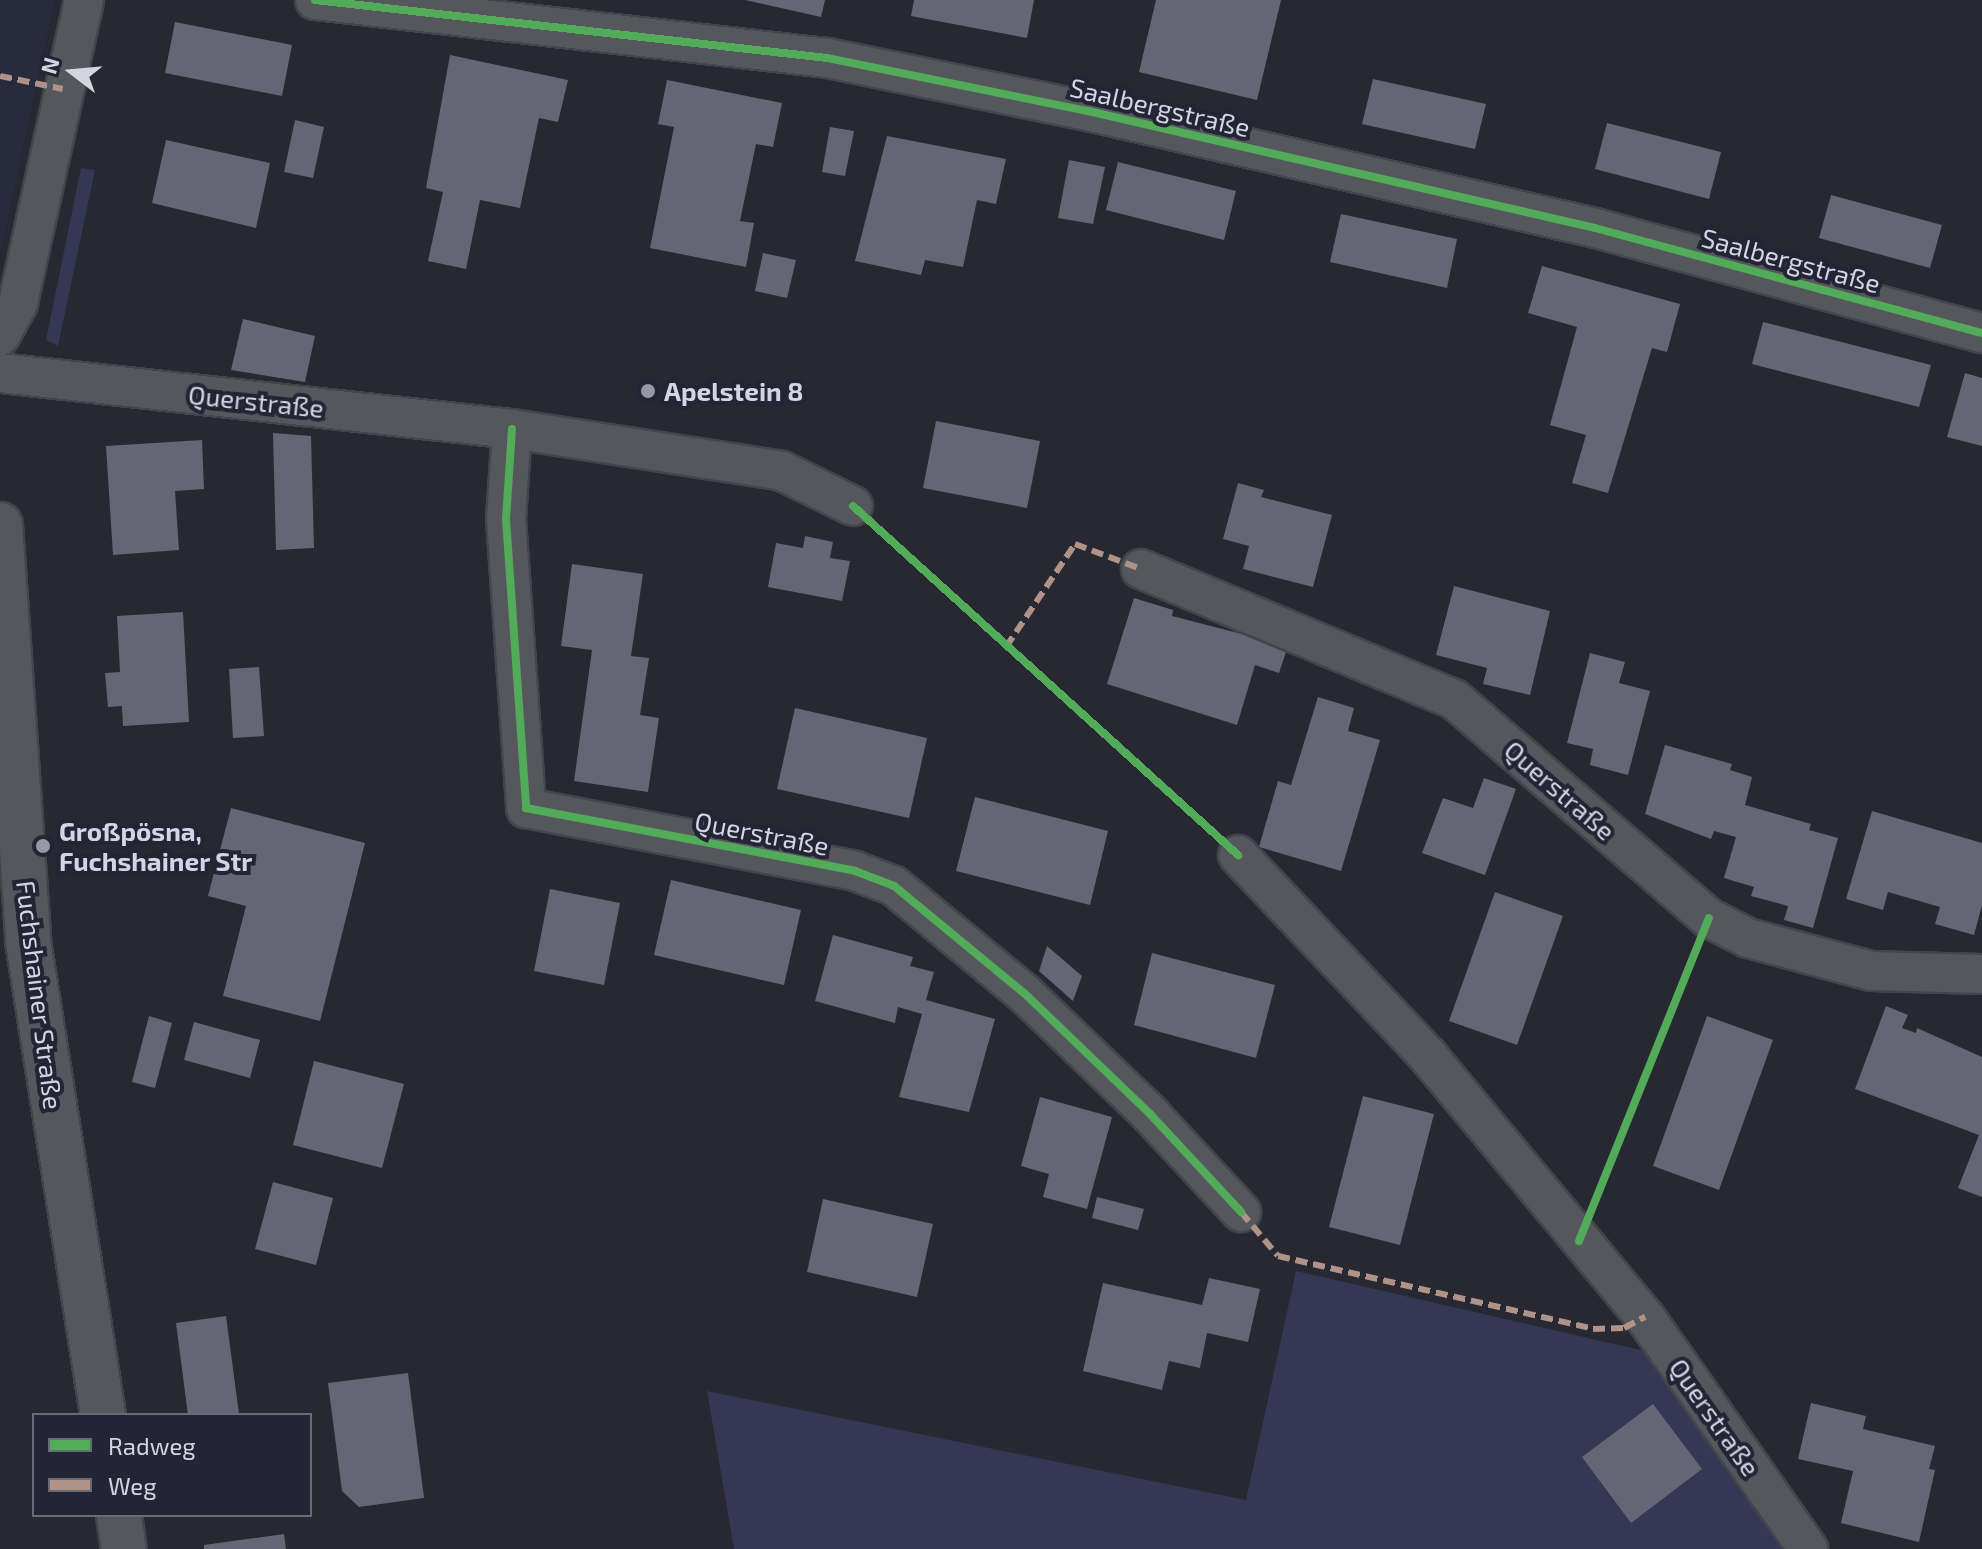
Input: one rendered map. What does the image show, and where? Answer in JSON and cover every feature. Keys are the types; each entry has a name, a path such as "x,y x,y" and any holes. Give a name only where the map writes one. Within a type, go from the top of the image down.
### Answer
{"street":[{"path":"0,336 18,303 84,0"},
{"name":"Saalbergstraße","path":"315,0 843,61 1088,111 1595,228 1982,333"},
{"name":"Querstraße","path":"0,373 512,429 782,471 853,506"},
{"name":"Querstraße","path":"512,429 506,519 526,808 855,871 894,886 1024,993 1150,1114 1241,1212"},
{"name":"Fuchshainer Straße","path":"0,525 28,941 103,1413"},
{"name":"Querstraße","path":"1141,569 1454,699 1709,918 1748,938 1871,971 1982,974"},
{"name":"Querstraße","path":"1238,855 1428,1056 1645,1317 1808,1549"},
{"path":"119,1517 124,1549"}],"shaded area":[{"path":"0,0 55,0 0,255"},
{"path":"81,168 95,170 58,346 46,340"},
{"path":"1296,1271 1645,1351 1786,1549 734,1549 707,1391 1246,1500"}],"building":[{"path":"745,0 825,0 821,17"},
{"path":"914,0 1034,0 1027,38 911,16"},
{"path":"1156,0 1281,0 1257,100 1139,72"},
{"path":"175,22 292,45 282,96 165,73"},
{"path":"450,55 568,80 558,122 539,118 520,208 480,200 466,269 428,261 443,192 426,188"},
{"path":"1373,79 1486,104 1475,149 1362,124"},
{"path":"667,80 782,103 773,147 756,144 740,221 754,223 746,267 650,248 674,127 658,124"},
{"path":"295,120 324,127 313,178 284,172"},
{"path":"1607,123 1721,152 1709,199 1595,169"},
{"path":"830,127 854,131 845,176 822,172"},
{"path":"887,136 1006,159 996,204 977,200 963,267 925,260 921,275 855,261"},
{"path":"166,140 270,163 256,228 152,203"},
{"path":"1069,160 1105,167 1093,224 1058,218"},
{"path":"1118,162 1236,191 1224,240 1106,210"},
{"path":"1831,195 1942,225 1930,268 1819,238"},
{"path":"1341,214 1457,239 1447,288 1330,262"},
{"path":"763,253 796,260 787,298 755,291"},
{"path":"1542,266 1680,304 1667,352 1652,348 1608,493 1572,483 1586,435 1550,425 1577,327 1528,313"},
{"path":"243,319 315,336 305,382 231,370"},
{"path":"1763,322 1931,365 1919,407 1752,364"},
{"path":"1965,373 1982,378 1982,446 1947,437"},
{"path":"936,421 1040,441 1027,508 923,488"},
{"path":"273,433 311,436 314,548 276,550"},
{"path":"202,440 204,489 175,491 179,550 113,555 106,446"},
{"path":"1238,483 1264,490 1261,497 1332,515 1313,587 1243,569 1249,546 1223,539"},
{"path":"805,536 833,542 830,558 850,561 842,601 768,587 776,543 803,548"},
{"path":"572,564 643,574 631,656 649,658 640,715 659,718 648,792 574,781 592,650 561,646"},
{"path":"1454,586 1550,611 1530,695 1483,684 1487,668 1436,655"},
{"path":"1134,598 1173,610 1172,616 1288,646 1279,673 1255,665 1237,725 1107,684"},
{"path":"183,612 189,722 123,726 122,706 108,707 105,673 120,672 117,616"},
{"path":"1590,653 1625,662 1619,683 1650,691 1628,775 1590,765 1593,749 1567,743"},
{"path":"259,667 264,736 233,738 229,669"},
{"path":"1318,697 1354,708 1348,731 1380,740 1341,871 1259,847 1278,781 1291,785"},
{"path":"795,708 927,738 909,818 777,789"},
{"path":"1665,745 1732,764 1730,770 1752,777 1745,805 1811,824 1809,830 1838,838 1813,928 1784,920 1788,906 1751,896 1754,887 1724,878 1736,837 1714,831 1711,839 1645,814"},
{"path":"1484,778 1516,789 1485,875 1422,853 1443,798 1473,808"},
{"path":"975,797 1108,831 1090,905 956,871"},
{"path":"231,808 365,843 320,1021 223,996 246,906 208,896"},
{"path":"1872,811 1982,843 1982,905 1974,935 1935,924 1940,907 1888,892 1883,910 1846,899"},
{"path":"671,880 801,910 784,985 654,955"},
{"path":"550,889 620,903 604,985 534,971"},
{"path":"1495,892 1563,916 1517,1045 1449,1021"},
{"path":"833,935 913,957 910,966 934,972 926,1000 995,1019 969,1112 899,1097 922,1014 898,1007 895,1023 815,1001"},
{"path":"1047,946 1082,976 1073,1001 1039,971"},
{"path":"1152,953 1275,985 1256,1058 1134,1025"},
{"path":"1886,1006 1908,1015 1902,1028 1916,1033 1917,1028 1982,1057 1982,1197 1958,1188 1979,1135 1855,1089"},
{"path":"149,1016 172,1023 155,1088 132,1082"},
{"path":"1707,1016 1773,1040 1719,1190 1653,1166"},
{"path":"194,1022 260,1040 250,1078 184,1060"},
{"path":"314,1061 404,1084 382,1168 293,1145"},
{"path":"1363,1096 1434,1114 1400,1245 1329,1227"},
{"path":"1040,1097 1112,1117 1087,1209 1043,1197 1049,1174 1021,1166"},
{"path":"273,1182 333,1198 316,1265 255,1249"},
{"path":"1097,1197 1144,1209 1138,1230 1092,1218"},
{"path":"823,1199 933,1224 917,1297 807,1272"},
{"path":"1209,1278 1260,1289 1248,1342 1207,1333 1200,1368 1169,1361 1162,1390 1083,1371 1103,1283 1202,1305"},
{"path":"226,1316 239,1413 188,1413 176,1323"},
{"path":"408,1373 424,1498 359,1507 342,1491 328,1383"},
{"path":"1811,1403 1866,1416 1863,1429 1935,1446 1929,1469 1935,1470 1919,1542 1841,1523 1853,1471 1798,1459"},
{"path":"1653,1404 1702,1469 1631,1523 1582,1457"},
{"path":"284,1534 286,1549 204,1549 204,1545"}],"marked path":[{"path":"0,76 63,89"},
{"path":"1006,647 1075,544 1141,569"},
{"path":"1241,1212 1278,1256 1593,1329 1624,1328 1645,1317"}],"cycle path":[{"path":"315,0 827,58 1088,111 1595,228 1982,333"},
{"path":"512,429 506,519 526,808 855,871 894,886 1024,993 1150,1114 1241,1212"},
{"path":"853,506 1238,855"},
{"path":"1579,1241 1709,918"}],"place":[{"name":"Apelstein 8","path":"648,391"},
{"name":"Großpösna, Fuchshainer Str","path":"43,846"}]}
